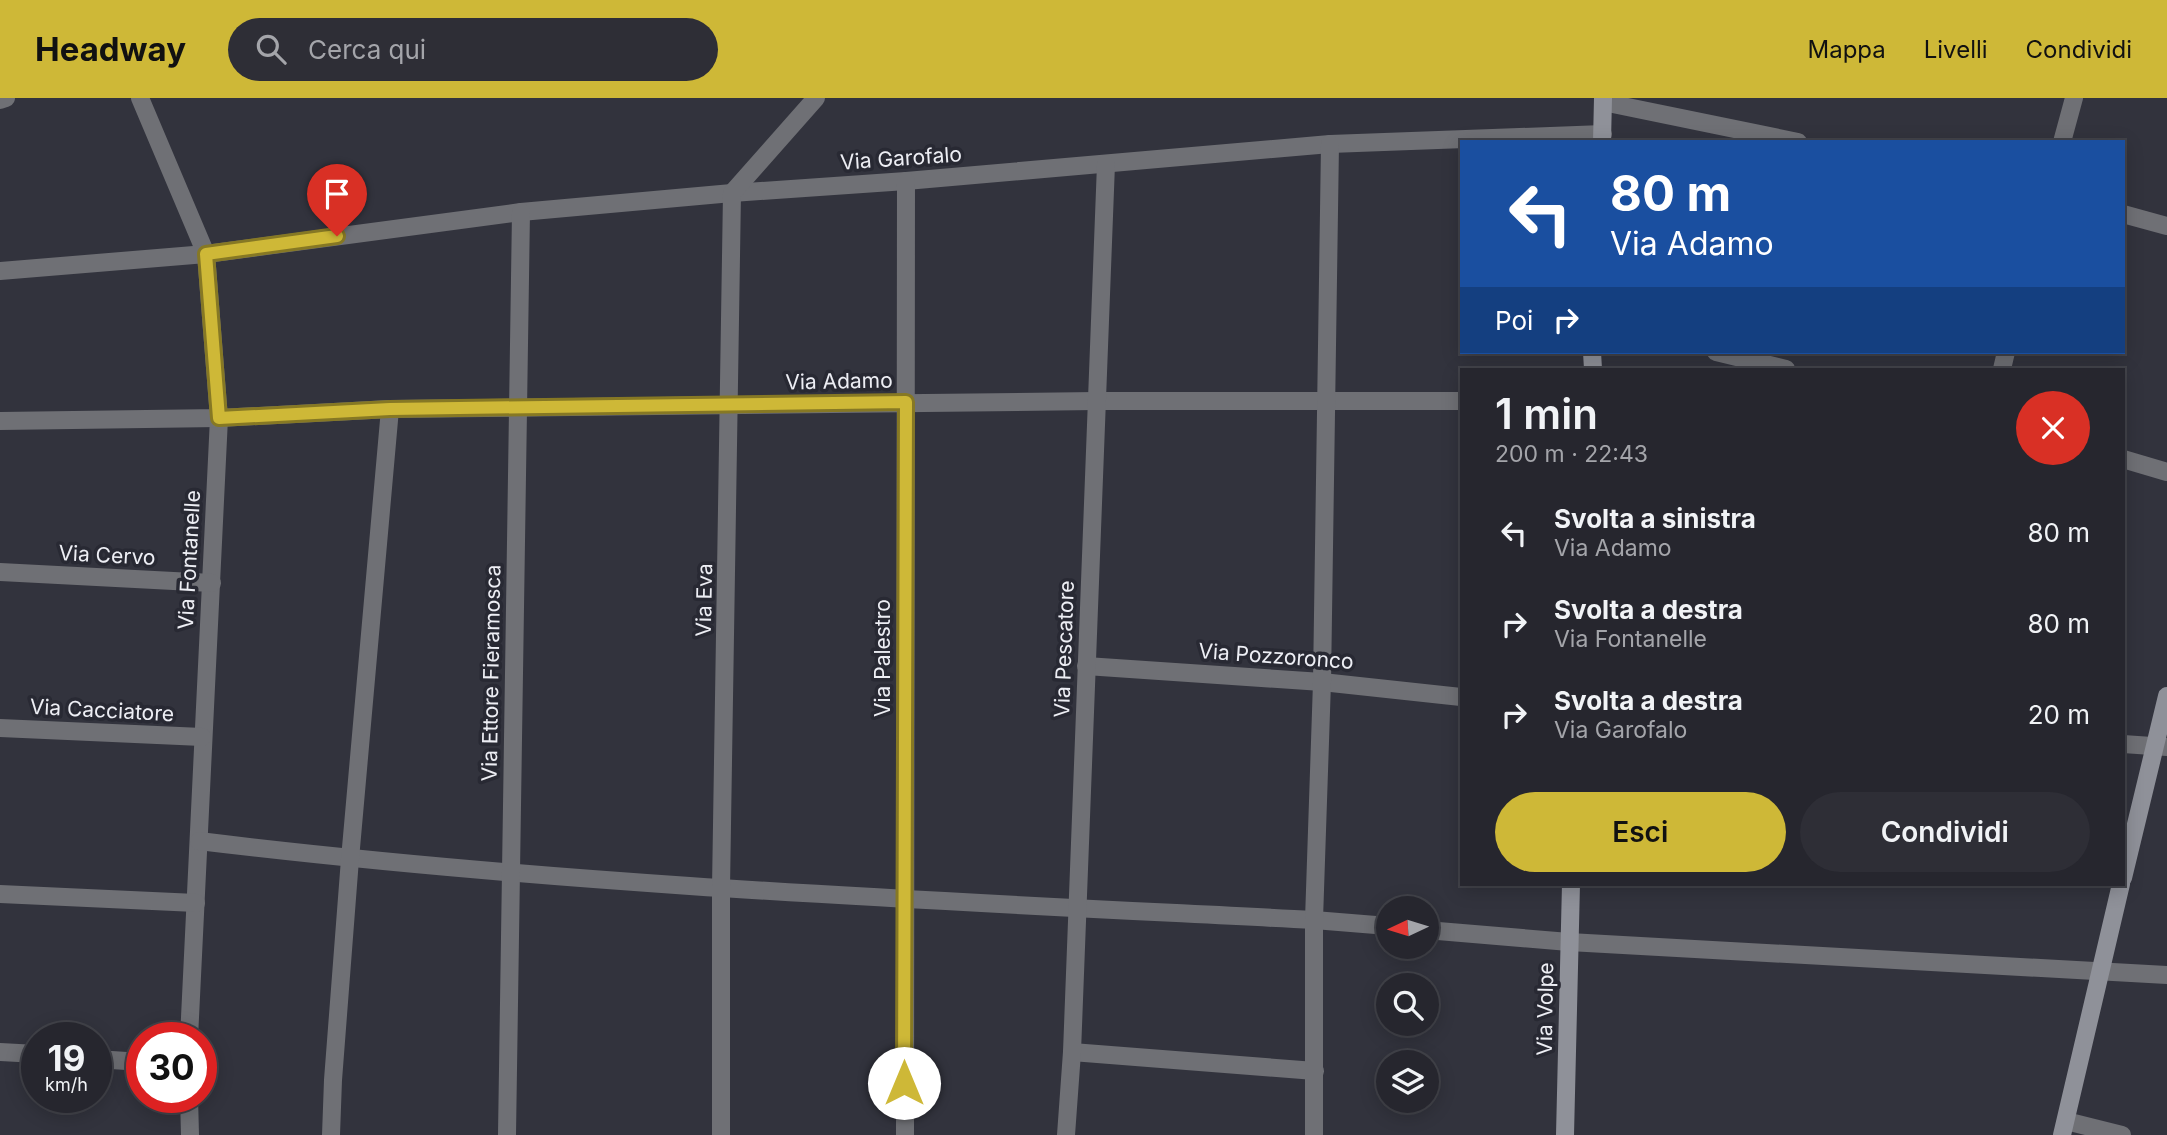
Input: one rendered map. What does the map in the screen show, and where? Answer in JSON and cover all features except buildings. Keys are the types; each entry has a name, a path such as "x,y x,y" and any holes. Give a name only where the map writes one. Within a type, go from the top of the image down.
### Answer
{"main road":[{"path":"1602,138 1603,100"},
{"path":"2125,871 2161,747 2167,696"},
{"name":"Via Volpe","path":"1565,1135 1571,886"},
{"path":"2064,1128 2120,886"}],"street":[{"path":"0,100 6,98"},
{"name":"Via Fontanelle","path":"139,98 206,254 219,418 190,1022"},
{"path":"732,193 816,98"},
{"path":"2063,140 2074,98"},
{"path":"1603,100 1789,140"},
{"name":"Via Garofalo","path":"1511,140 1602,138"},
{"name":"Via Garofalo","path":"0,271 206,254 521,212 732,193 906,181 1330,144 1460,141"},
{"path":"1314,1135 1314,920 1322,681 1330,144"},
{"name":"Via Pescatore","path":"1066,1135 1072,1052 1106,164"},
{"name":"Via Palestro","path":"905,1135 906,181"},
{"name":"Via Eva","path":"721,1135 721,888 732,193"},
{"name":"Via Ettore Fieramosca","path":"507,1135 521,212"},
{"path":"2125,215 2167,226"},
{"path":"1724,354 1782,368"},
{"name":"Via Adamo","path":"0,421 219,418 390,409 519,407 906,402 1460,401"},
{"path":"331,1135 349,859 390,409"},
{"path":"2125,460 2167,472"},
{"name":"Via Cervo","path":"0,572 212,583"},
{"name":"Via Pozzoronco","path":"1086,666 1322,681 1460,697"},
{"name":"Via Cacciatore","path":"0,728 202,737"},
{"path":"2125,744 2161,747"},
{"path":"199,841 349,859 721,888 1376,925"},
{"path":"0,894 196,903"},
{"path":"1439,931 1569,942 2167,975"},
{"path":"0,1052 21,1053"},
{"path":"1072,1052 1315,1071"},
{"path":"189,1113 190,1135"},
{"path":"2064,1128 2122,1135"}],"route":[{"path":"337,236 206,254 219,418 390,409 906,402 904,1083"}]}
